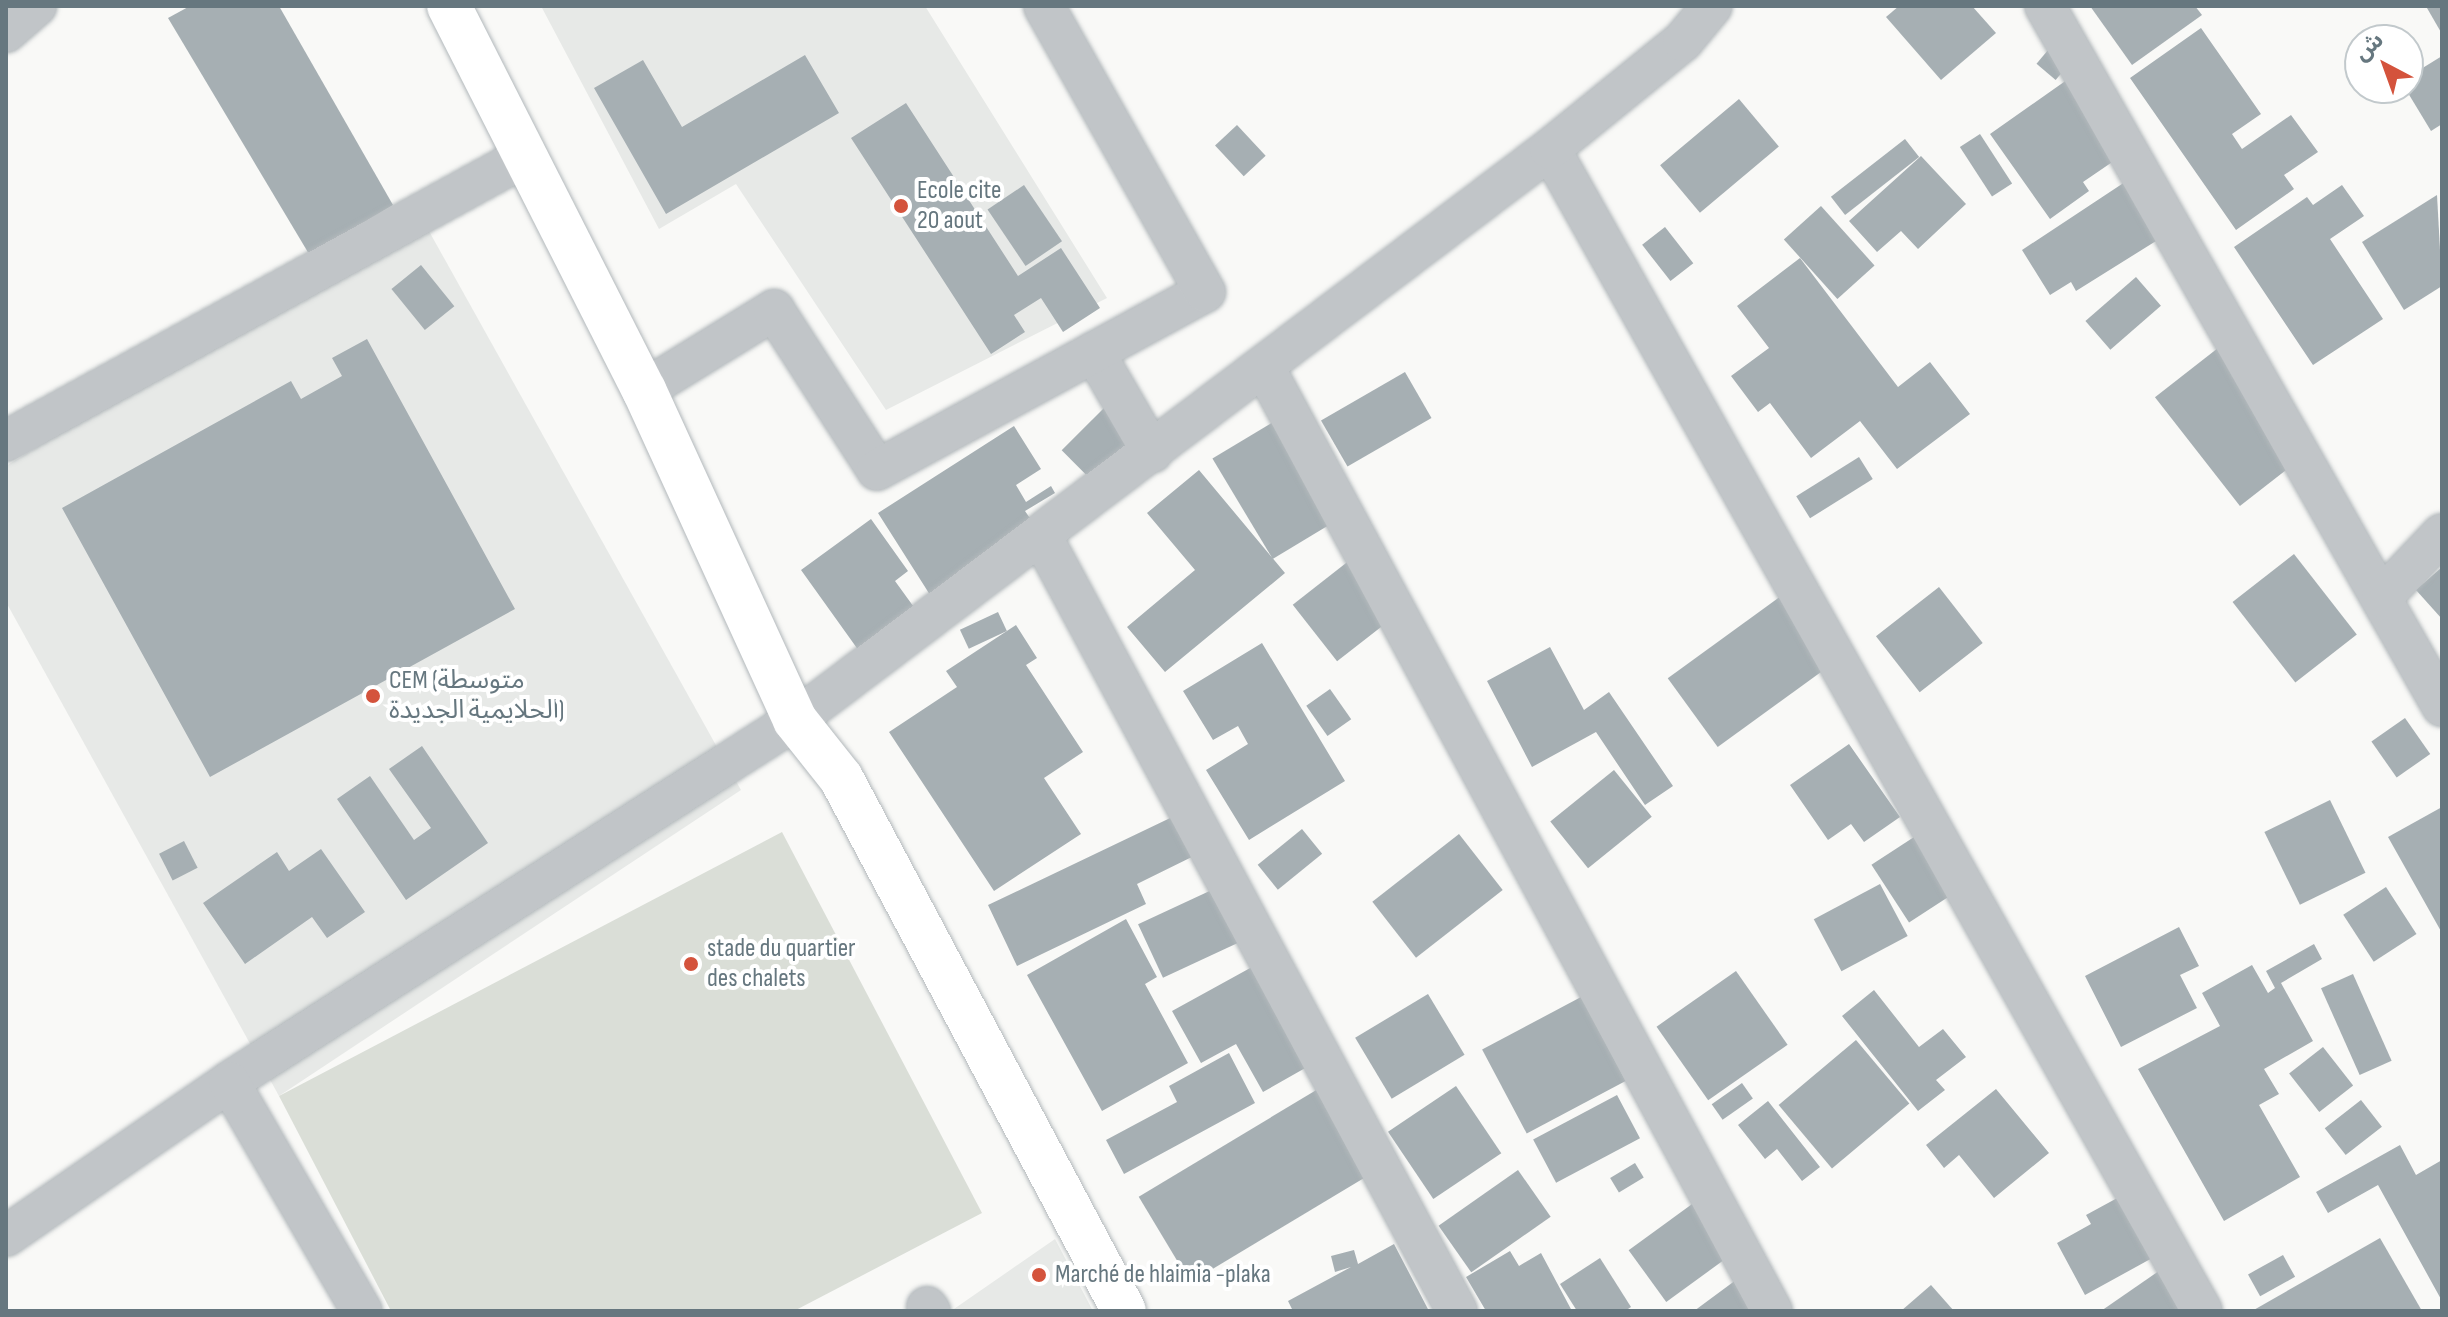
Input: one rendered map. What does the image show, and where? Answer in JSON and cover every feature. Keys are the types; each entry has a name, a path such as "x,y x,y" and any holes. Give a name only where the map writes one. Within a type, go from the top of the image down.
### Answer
{"main road":[{"path":"449,6 644,390 795,720 841,778 1124,1311"}],"street":[{"path":"6,32 36,6"},
{"path":"644,390 774,310 877,470 1205,292 1044,6"},
{"path":"6,1236 229,1082 795,720 1043,539 1152,452 1265,369 1550,149 1683,41 1712,6"},
{"path":"2045,6 2442,706"},
{"path":"1550,149 2202,1311"},
{"path":"6,441 526,156"},
{"path":"1094,352 1152,452"},
{"path":"1265,369 1772,1311"},
{"path":"2382,597 2442,534"},
{"path":"1043,539 1457,1311"},
{"path":"229,1082 357,1309"}],"shaded area":[{"name":"Ecole cite 20 aout","path":"541,6 925,6 1107,298 886,410 736,184 659,229"},
{"name":"CEM (متوسطة الحلايمية الجديدة)","path":"420,215 741,790 279,1096 6,602 6,466"},
{"name":"stade du quartier des chalets","path":"782,832 982,1213 794,1311 391,1311 279,1096"},
{"name":"Marché de hlaimia -plaka","path":"1055,1239 1093,1311 951,1311"}],"building":[{"path":"190,6 279,6 393,205 309,254 168,18"},
{"path":"1899,6 1972,6 1996,33 1941,80 1886,17"},
{"path":"2090,6 2195,6 2202,15 2132,65"},
{"path":"2442,6 2442,34 2427,8"},
{"path":"2201,28 2261,114 2232,134 2242,149 2291,115 2318,152 2284,175 2294,189 2236,230 2130,78"},
{"path":"2059,37 2078,53 2056,80 2037,64"},
{"path":"805,55 839,113 666,214 594,88 643,60 682,127"},
{"path":"2442,56 2442,124 2431,131 2415,104 2424,104 2424,67"},
{"path":"2071,77 2124,154 2083,182 2089,191 2050,219 1990,134"},
{"path":"1739,99 1779,146 1700,213 1660,165"},
{"path":"906,103 1018,276 1061,248 1100,308 1063,332 1041,298 1014,315 1025,332 991,354 851,138"},
{"path":"1237,125 1266,156 1244,176 1215,145"},
{"path":"1980,134 2012,183 1992,197 1960,147"},
{"path":"1905,139 1919,157 1845,215 1831,197"},
{"path":"1921,156 1966,204 1918,249 1901,231 1877,252 1849,221"},
{"path":"2128,180 2164,236 2076,291 2071,282 2050,295 2022,250"},
{"path":"1024,185 1062,241 1026,266 988,210"},
{"path":"2342,185 2364,216 2330,239 2383,319 2313,365 2234,247 2307,197 2313,205"},
{"path":"2437,195 2442,286 2404,310 2362,242"},
{"path":"1821,206 1875,265 1837,299 1784,239"},
{"path":"1665,227 1693,263 1670,281 1642,245"},
{"path":"1800,258 1898,387 1930,362 1970,414 1897,469 1860,421 1811,458 1770,403 1758,412 1731,376 1769,348 1737,306"},
{"path":"421,265 454,306 425,330 391,289"},
{"path":"2136,277 2161,306 2110,350 2085,321"},
{"path":"367,339 515,609 210,777 62,508 291,381 301,399 342,376 332,358"},
{"path":"2218,348 2303,457 2240,506 2155,397"},
{"path":"1405,372 1432,418 1347,466 1321,420"},
{"path":"1114,398 1148,432 1096,484 1062,450"},
{"path":"1275,421 1335,521 1273,559 1212,459"},
{"path":"1014,426 1041,469 1016,485 1026,502 1051,486 1055,493 1025,511 1038,530 932,598 878,513"},
{"path":"1859,457 1873,479 1810,518 1796,496"},
{"path":"1199,470 1285,573 1165,672 1127,627 1195,570 1147,513"},
{"path":"871,519 908,571 895,581 916,610 859,651 801,570"},
{"path":"2294,554 2357,634 2295,682 2233,602"},
{"path":"1355,556 1399,613 1337,661 1293,605"},
{"path":"2442,567 2442,619 2416,590"},
{"path":"1939,587 1983,643 1920,692 1876,636"},
{"path":"1781,596 1831,665 1718,747 1668,678"},
{"path":"998,612 1007,631 969,649 960,630"},
{"path":"1016,625 1037,658 1026,665 1083,752 1044,778 1081,834 994,891 889,732 957,687 946,671"},
{"path":"1262,643 1345,781 1249,840 1206,770 1248,744 1238,726 1213,740 1183,691"},
{"path":"1550,647 1584,710 1609,692 1673,786 1645,805 1596,732 1532,767 1487,681"},
{"path":"1330,689 1351,719 1327,736 1306,706"},
{"path":"2405,718 2430,754 2397,778 2371,742"},
{"path":"1849,744 1900,817 1864,842 1851,824 1828,840 1790,785"},
{"path":"422,746 488,843 406,900 337,799 370,776 414,840 431,828 389,769"},
{"path":"1614,770 1652,817 1588,868 1550,822"},
{"path":"2330,800 2366,873 2300,905 2264,832"},
{"path":"2442,807 2442,933 2388,837"},
{"path":"1189,809 1208,849 1137,884 1146,904 1017,966 988,905"},
{"path":"1931,826 1969,884 1909,923 1871,865"},
{"path":"1302,829 1322,854 1278,890 1258,865"},
{"path":"1459,834 1503,890 1416,958 1372,902"},
{"path":"184,841 198,868 173,880 159,854"},
{"path":"321,849 365,912 327,938 312,917 245,964 203,903 277,852 289,871"},
{"path":"1880,884 1908,936 1841,971 1814,919"},
{"path":"2386,887 2416,934 2374,962 2343,915"},
{"path":"1216,888 1241,941 1163,978 1138,924"},
{"path":"1126,919 1157,977 1145,984 1188,1063 1102,1111 1027,975"},
{"path":"2179,927 2199,966 2180,975 2197,1008 2121,1047 2085,976"},
{"path":"2314,944 2322,959 2281,983 2313,1041 2264,1069 2279,1094 2259,1105 2300,1177 2224,1221 2138,1069 2220,1026 2202,993 2252,965 2268,993 2275,988 2266,971"},
{"path":"1252,967 1307,1067 1263,1092 1236,1044 1201,1063 1172,1011"},
{"path":"1736,971 1788,1045 1708,1100 1657,1027"},
{"path":"2353,974 2392,1061 2360,1075 2321,988"},
{"path":"1874,990 1919,1047 1943,1029 1966,1057 1936,1080 1945,1090 1918,1111 1842,1016"},
{"path":"1428,994 1465,1055 1392,1099 1355,1038"},
{"path":"1581,997 1626,1081 1527,1133 1482,1050"},
{"path":"1856,1040 1909,1104 1832,1169 1779,1105"},
{"path":"2323,1047 2353,1086 2319,1112 2289,1073"},
{"path":"1229,1053 1255,1103 1124,1174 1106,1140 1177,1102 1169,1086"},
{"path":"1742,1083 1753,1099 1723,1120 1712,1104"},
{"path":"1323,1086 1375,1172 1190,1282 1139,1197"},
{"path":"1456,1086 1501,1153 1433,1199 1388,1132"},
{"path":"1996,1089 2049,1153 1994,1198 1959,1155 1944,1168 1926,1145"},
{"path":"1617,1095 1640,1138 1556,1183 1533,1140"},
{"path":"2361,1100 2382,1127 2346,1155 2325,1128"},
{"path":"1768,1101 1820,1167 1802,1181 1777,1149 1765,1159 1738,1125"},
{"path":"2400,1145 2416,1175 2442,1160 2442,1301 2378,1185 2328,1213 2316,1192"},
{"path":"1635,1163 1644,1178 1619,1193 1610,1178"},
{"path":"1518,1170 1551,1217 1471,1272 1439,1226"},
{"path":"2132,1190 2165,1251 2085,1295 2057,1243 2091,1224 2086,1215"},
{"path":"1699,1199 1737,1251 1666,1302 1629,1250"},
{"path":"2380,1238 2422,1311 2252,1311"},
{"path":"1394,1244 1429,1311 1293,1311 1288,1301 1351,1267 1335,1272 1331,1256 1354,1250 1358,1264"},
{"path":"1510,1251 1519,1266 1541,1253 1572,1311 1486,1311 1466,1277"},
{"path":"2283,1255 2295,1277 2260,1296 2248,1274"},
{"path":"1600,1258 1631,1307 1625,1311 1577,1311 1560,1284"},
{"path":"2169,1264 2201,1311 2101,1311"},
{"path":"1740,1277 1765,1311 1694,1311"},
{"path":"1931,1285 1954,1311 1901,1311"}],"place":[{"name":"Ecole cite 20 aout","path":"901,206"},
{"name":"CEM (متوسطة الحلايمية الجديدة)","path":"373,696"},
{"name":"stade du quartier des chalets","path":"691,964"},
{"name":"Marché de hlaimia -plaka","path":"1039,1275"}]}
